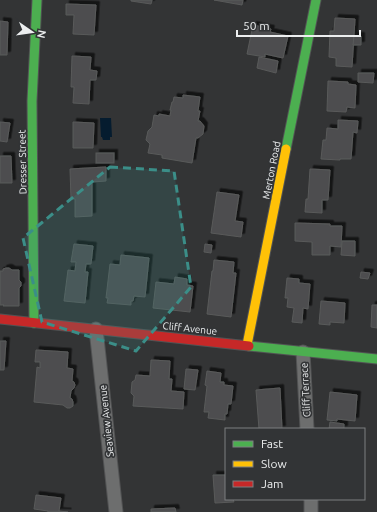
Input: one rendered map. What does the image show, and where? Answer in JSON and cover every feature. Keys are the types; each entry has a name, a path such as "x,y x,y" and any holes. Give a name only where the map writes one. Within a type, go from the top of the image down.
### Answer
{"street":[{"name":"Dresser Street","path":"34,324 32,101 38,0"},
{"name":"Merton Road","path":"247,345 316,0"},
{"name":"Cliff Avenue","path":"0,319 34,324 377,359"},
{"name":"Seaview Avenue","path":"96,330 116,512"},
{"name":"Cliff Terrace","path":"303,352 307,428"},
{"path":"311,500 311,512"}],"highlighted area":[{"path":"110,167 174,171 191,287 136,351 42,322 23,238"}],"water":[{"path":"100,118 111,118 112,137 110,137 110,140 103,140 101,137"}],"building":[{"path":"131,0 152,0 151,4"},
{"path":"214,0 243,0 242,5"},
{"path":"66,4 96,5 94,35 73,34 74,15 66,15"},
{"path":"335,18 355,19 352,67 336,66 336,58 329,57 330,31 334,31"},
{"path":"0,21 8,22 7,55 0,55"},
{"path":"253,25 271,29 270,32 288,36 283,58 265,54 265,57 247,54"},
{"path":"354,36 361,36 361,45 353,45"},
{"path":"72,56 91,57 90,70 97,71 96,80 90,80 89,104 73,103 74,87 71,87"},
{"path":"259,57 278,61 276,73 257,68"},
{"path":"358,73 374,73 373,83 358,82"},
{"path":"328,81 348,82 348,84 356,85 355,108 347,107 346,112 327,111"},
{"path":"183,95 200,97 198,121 200,121 204,126 203,134 196,138 192,163 162,158 162,155 148,153 150,144 146,140 148,131 152,127 154,115 159,116 159,114 170,116 170,110 174,97 183,98"},
{"path":"338,120 358,121 357,133 353,132 351,159 321,159 323,140 326,140 327,128 338,129"},
{"path":"0,122 10,123 7,142 0,141"},
{"path":"73,122 94,123 93,148 73,148"},
{"path":"96,153 114,153 114,163 96,163"},
{"path":"0,156 11,156 12,183 0,183"},
{"path":"106,167 106,181 92,182 92,216 75,217 75,199 71,199 70,169"},
{"path":"310,169 330,170 328,200 322,200 322,213 305,212 306,199 308,199"},
{"path":"217,192 239,195 235,221 243,222 241,237 211,233"},
{"path":"295,223 330,224 330,226 342,226 341,247 330,246 330,255 312,255 312,242 295,241"},
{"path":"342,241 355,241 355,256 341,255"},
{"path":"74,244 93,246 91,264 86,264 85,272 88,272 85,303 64,301 68,270 75,271 76,262 71,262"},
{"path":"205,244 212,245 211,253 204,252"},
{"path":"121,255 149,258 145,297 134,296 133,301 131,301 131,305 107,303 108,298 106,298 110,264 120,265"},
{"path":"214,260 234,262 233,273 236,273 231,317 207,314"},
{"path":"3,269 19,270 19,280 21,282 21,286 19,288 19,306 0,305 0,271 3,271"},
{"path":"361,272 370,273 368,279 360,278"},
{"path":"175,277 187,279 187,285 193,286 190,312 153,308 156,282 174,284"},
{"path":"287,278 299,279 299,283 310,284 308,309 303,308 302,323 292,322 294,308 287,307 288,298 285,298"},
{"path":"321,301 345,303 344,323 330,322 330,325 319,324"},
{"path":"372,305 377,305 377,328 371,327"},
{"path":"0,341 6,341 4,370 0,370"},
{"path":"36,350 68,352 67,368 73,369 72,381 75,385 71,391 70,398 72,399 73,406 70,408 63,405 34,402 37,367 40,368 40,362 35,362"},
{"path":"151,360 170,361 169,379 172,379 171,391 184,392 183,409 133,406 134,396 131,393 132,382 135,380 136,375 150,376"},
{"path":"186,369 198,370 195,390 184,389"},
{"path":"207,371 221,373 220,382 224,382 224,385 233,386 231,404 228,404 225,420 208,418 209,412 204,412"},
{"path":"280,388 282,428 259,428 256,390"},
{"path":"330,392 357,395 355,421 337,419 337,421 327,420"},
{"path":"330,422 344,424 344,428 329,428"},
{"path":"213,475 225,475 225,500 233,500 234,502 215,503"},
{"path":"36,495 61,498 59,511 68,512 48,512 34,509"},
{"path":"175,508 176,512 151,512 151,509"}],"traffic: fast":[{"path":"34,323 32,101 37,0"},
{"path":"286,149 316,0"},
{"path":"249,346 377,359"}],"traffic: slow":[{"path":"247,345 286,149"}],"traffic: jam":[{"path":"0,319 249,346"}]}
